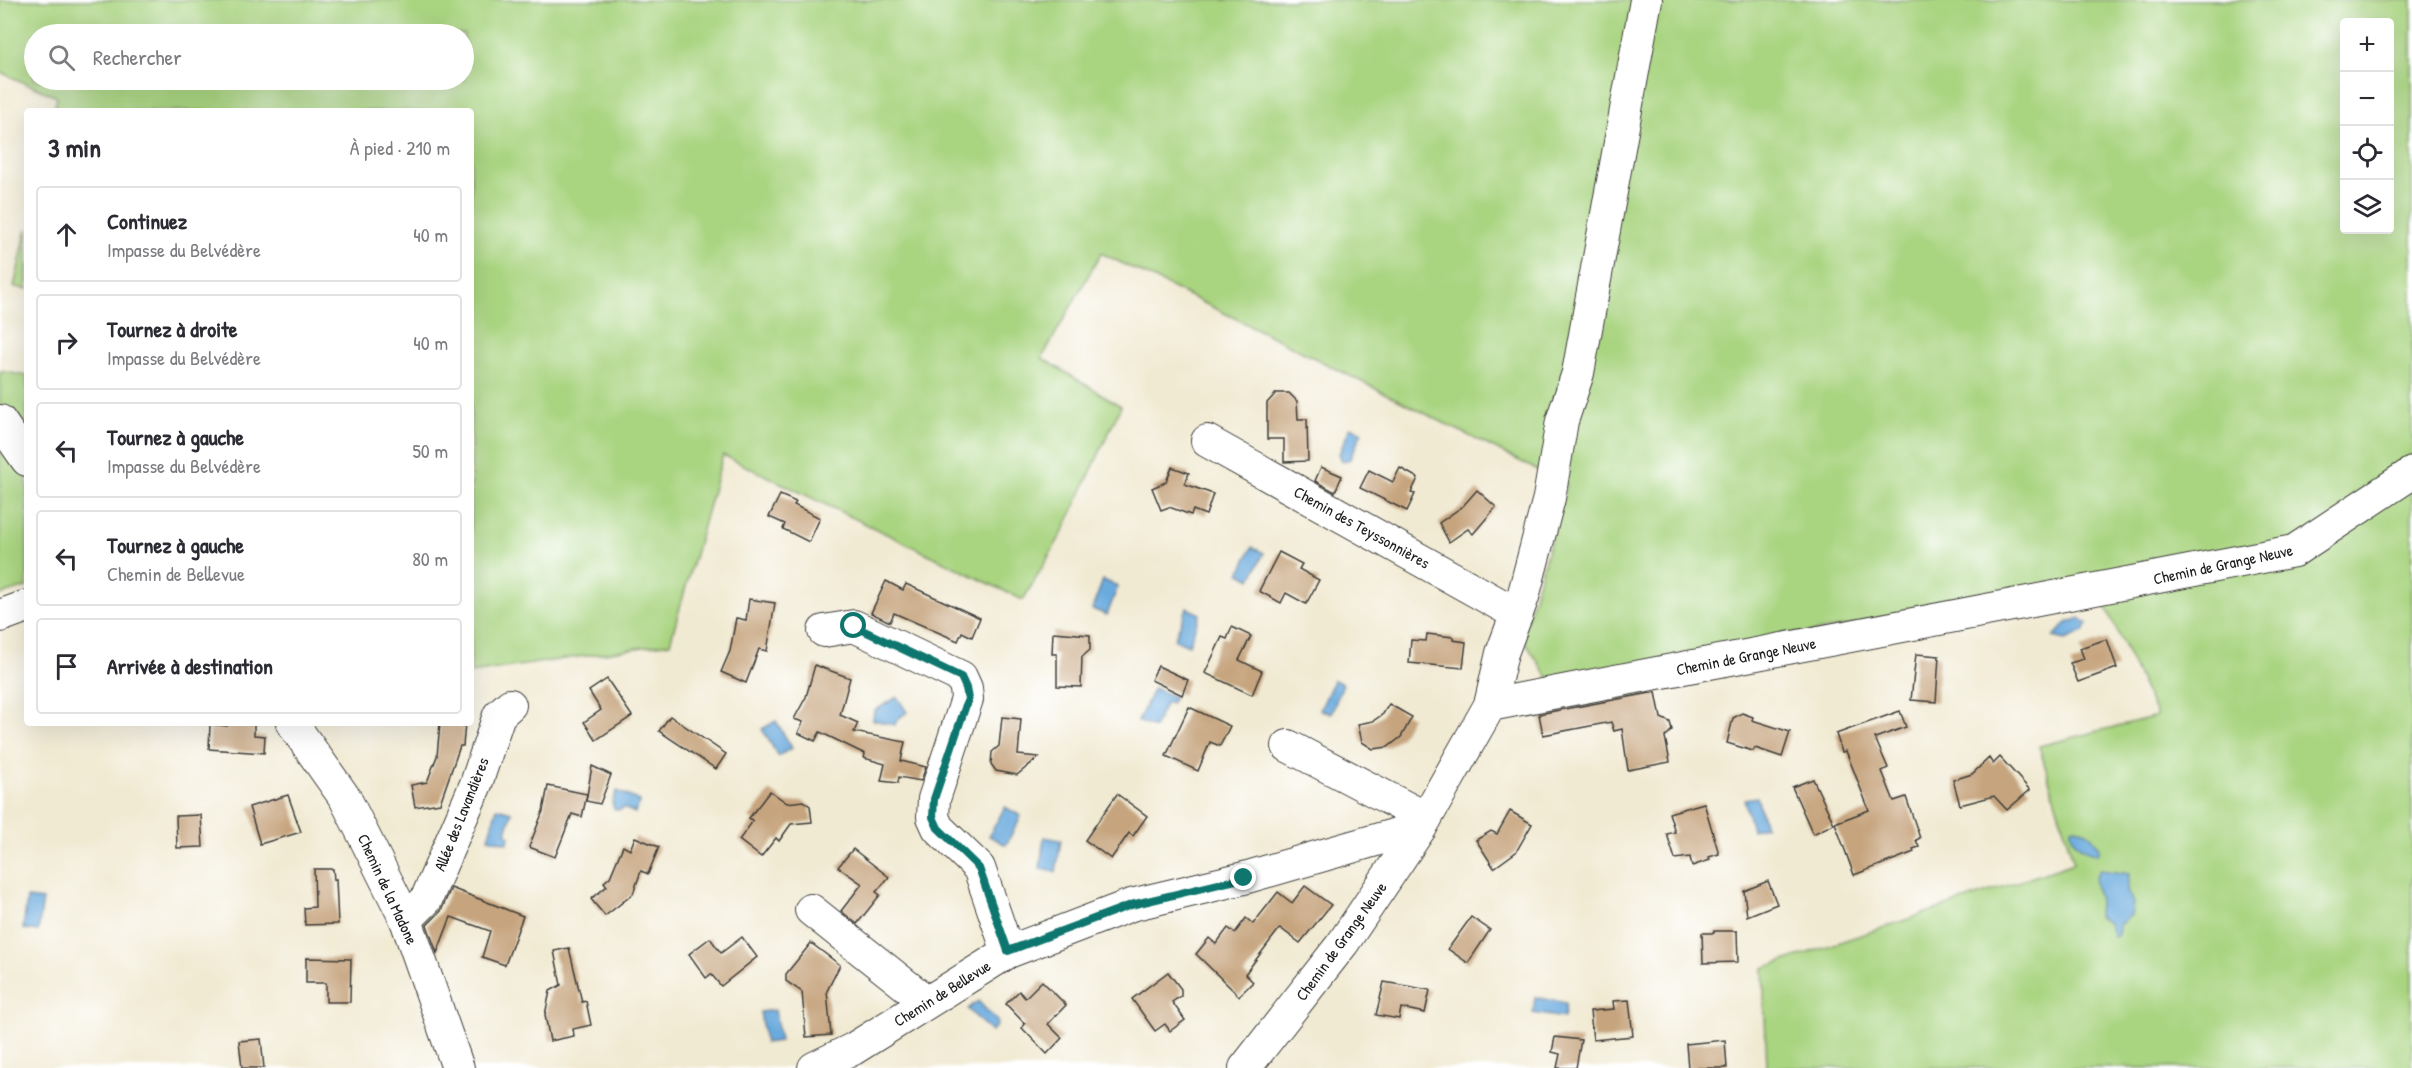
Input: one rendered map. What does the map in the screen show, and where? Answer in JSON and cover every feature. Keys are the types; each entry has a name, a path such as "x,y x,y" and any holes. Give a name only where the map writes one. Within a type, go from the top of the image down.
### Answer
{"street":[{"path":"1490,705 1502,653 1514,622 1550,498 1562,421 1578,373 1646,0"},
{"path":"0,422 24,456"},
{"name":"Chemin des Teyssonnières","path":"1207,441 1514,622"},
{"name":"Chemin de Grange Neuve","path":"1245,1068 1343,943 1423,822 1490,705 2294,551 2412,473"},
{"name":"Chemin des Teyssonnières","path":"1359,552 1388,556 1514,622"},
{"path":"0,616 24,607"},
{"path":"824,631 854,626 961,677 968,699 934,799 933,817 938,828 979,868 1008,951"},
{"name":"Allée des Lavandières","path":"406,920 426,900 476,784 498,715 510,705"},
{"name":"Chemin de la Madone","path":"294,726 345,798 406,920 458,1068"},
{"path":"1288,746 1423,822"},
{"name":"Chemin de Bellevue","path":"814,1068 853,1049 1008,951 1131,905 1244,878 1423,822"},
{"path":"811,910 927,1002"}],"green space":[{"path":"0,0 2412,0 2412,1068 1767,1068 1763,968 2074,863 2039,746 2157,716 2093,580 1550,681 1522,637 1567,485 1101,253 1042,358 1121,406 1063,532 1023,600 723,455 670,643 474,673 474,108 55,108 57,97 41,90 474,90 474,24 24,24 24,83 0,72"},
{"path":"24,242 24,289 14,287"},
{"path":"0,371 24,375 24,588 0,595"}],"water":[{"path":"1350,427 1362,432 1350,459 1342,461 1339,454"},
{"path":"1252,547 1264,553 1251,579 1240,573"},
{"path":"1103,580 1118,586 1107,615 1092,609"},
{"path":"1187,608 1200,614 1189,645 1174,639"},
{"path":"2080,618 2088,624 2084,632 2066,640 2053,637 2067,623"},
{"path":"1334,680 1343,684 1331,714 1320,710"},
{"path":"1154,688 1174,697 1171,704 1166,702 1154,728 1138,721"},
{"path":"897,697 907,712 897,720 895,725 873,720 874,711"},
{"path":"776,721 792,748 778,756 762,729"},
{"path":"617,791 640,801 635,813 624,808 614,809 612,802"},
{"path":"1757,797 1765,826 1752,830 1744,799"},
{"path":"1005,807 1021,816 1006,845 989,836"},
{"path":"497,808 512,812 506,833 510,836 507,843 488,838"},
{"path":"2076,827 2087,832 2092,838 2100,848 2098,854 2076,843 2071,828"},
{"path":"1044,837 1061,840 1056,872 1040,869"},
{"path":"2100,870 2129,874 2127,890 2133,903 2131,915 2119,925 2118,935 2114,937 2109,923 2098,917 2099,902 2095,878"},
{"path":"27,898 43,900 38,931 23,929"},
{"path":"1535,997 1566,1003 1564,1018 1533,1013"},
{"path":"978,1001 997,1021 997,1025 991,1032 968,1009"},
{"path":"775,1010 780,1041 765,1043 760,1012"}],"building":[{"path":"1276,393 1289,393 1297,401 1298,419 1307,419 1308,461 1284,462 1284,439 1267,439 1267,403"},
{"path":"1172,467 1189,473 1185,484 1213,494 1206,515 1193,510 1191,515 1169,507 1161,510 1152,488 1166,482"},
{"path":"1321,467 1342,476 1335,492 1315,481"},
{"path":"1400,468 1418,478 1411,493 1415,494 1407,511 1360,488 1369,470 1393,482"},
{"path":"1477,490 1496,507 1473,534 1468,529 1449,542 1439,523 1463,506"},
{"path":"780,495 796,502 794,505 820,518 809,542 783,529 785,524 769,517"},
{"path":"1279,552 1302,564 1299,569 1319,580 1306,604 1286,593 1281,603 1259,591"},
{"path":"886,581 903,590 906,584 980,618 972,637 962,632 958,641 894,613 890,622 871,613"},
{"path":"749,599 775,603 767,651 759,649 746,683 721,672 730,651 736,618 746,620"},
{"path":"1232,627 1251,636 1239,660 1262,671 1252,695 1205,673 1222,637 1227,639"},
{"path":"1053,632 1090,635 1090,650 1082,657 1081,687 1057,686 1057,654 1052,654"},
{"path":"1427,634 1453,637 1453,640 1466,642 1463,668 1409,663 1411,640 1426,641"},
{"path":"2107,639 2117,668 2078,682 2070,663 2084,659 2080,648"},
{"path":"1916,654 1939,656 1936,702 1911,700"},
{"path":"815,665 850,678 840,715 858,723 854,732 905,742 901,761 926,767 921,781 899,777 898,783 881,781 885,764 864,758 865,754 820,732 815,741 798,733 803,722 794,719 806,697"},
{"path":"1158,666 1188,680 1182,695 1151,680"},
{"path":"607,679 632,716 596,740 584,722 601,710 589,691"},
{"path":"1656,692 1661,718 1670,722 1672,730 1665,737 1670,762 1628,770 1622,729 1614,731 1611,722 1543,735 1539,714"},
{"path":"1389,704 1412,717 1401,737 1388,747 1373,749 1362,742 1358,724 1373,721 1383,714"},
{"path":"1189,707 1230,726 1220,746 1210,742 1198,771 1166,756"},
{"path":"1900,711 1906,727 1875,738 1888,768 1882,771 1894,801 1906,797 1920,838 1916,840 1919,847 1913,849 1914,852 1854,875 1835,823 1869,810 1846,751 1842,752 1836,734"},
{"path":"1742,713 1753,717 1752,720 1790,732 1782,757 1755,748 1753,751 1727,743 1733,718"},
{"path":"670,716 726,754 716,769 659,731"},
{"path":"1002,717 1021,719 1018,755 1039,757 1017,775 996,771 991,764 992,752 999,746"},
{"path":"210,726 254,726 254,735 265,736 264,753 209,749"},
{"path":"440,726 465,726 463,746 460,746 440,803 415,807 411,785 427,782 437,756"},
{"path":"2000,757 2030,790 2007,810 1994,796 1960,805 1953,780 1972,774 1989,758 1993,764"},
{"path":"592,766 611,775 600,804 586,801"},
{"path":"1813,779 1834,824 1813,834 1792,787"},
{"path":"548,786 587,794 582,817 572,814 555,857 529,847 543,811"},
{"path":"770,791 787,803 803,801 810,806 812,822 791,824 779,841 776,838 761,857 739,840 753,821 749,818"},
{"path":"1117,794 1147,816 1133,836 1129,833 1111,859 1085,840"},
{"path":"288,795 301,832 260,844 249,807"},
{"path":"1704,803 1719,854 1709,857 1710,860 1692,866 1690,857 1675,859 1667,834 1675,832 1669,813"},
{"path":"1510,811 1532,824 1516,852 1494,868 1476,840 1491,831 1497,834"},
{"path":"201,815 203,847 177,848 176,816"},
{"path":"635,837 659,847 648,874 641,871 633,894 605,916 591,899 607,886 604,882 610,877 623,846 630,850"},
{"path":"853,849 889,877 876,892 880,895 857,924 841,911 862,884 838,867"},
{"path":"314,869 333,869 334,880 336,879 338,924 305,925 304,908 315,907"},
{"path":"1768,881 1777,904 1747,916 1744,891"},
{"path":"1305,886 1331,905 1300,943 1280,928 1245,974 1253,982 1239,996 1196,954 1209,938 1216,944 1228,928 1235,933 1246,918 1253,924 1278,892 1292,903"},
{"path":"451,888 523,916 505,965 482,957 490,931 451,917 437,953 427,925 441,911"},
{"path":"1471,917 1490,930 1468,963 1448,949"},
{"path":"1714,931 1737,931 1738,962 1703,963 1702,933 1714,933"},
{"path":"742,937 757,957 721,986 711,974 706,978 689,954 710,938 721,953"},
{"path":"811,943 840,965 827,991 831,1035 806,1037 802,992 786,981 786,974"},
{"path":"569,948 582,1002 586,1001 591,1025 573,1029 574,1036 550,1041 545,1015 550,991 561,985 554,951"},
{"path":"306,958 351,959 350,1002 326,1002 326,983 306,983"},
{"path":"1168,972 1181,989 1181,996 1172,1002 1185,1020 1170,1031 1165,1024 1155,1031 1132,999"},
{"path":"1042,981 1066,1005 1048,1024 1062,1038 1047,1054 1022,1028 1025,1024 1006,1004 1019,991 1025,998"},
{"path":"1384,982 1430,990 1425,1013 1401,1008 1399,1019 1376,1015"},
{"path":"1629,1000 1633,1036 1593,1040 1590,1011 1614,1009 1613,1001"},
{"path":"1555,1037 1581,1040 1576,1068 1557,1068 1560,1054 1552,1052"},
{"path":"261,1039 264,1068 242,1068 239,1041"},
{"path":"1725,1040 1727,1068 1688,1068 1686,1044"}],"route":[{"path":"854,626 961,677 968,699 934,799 933,817 938,828 979,868 1008,951 1131,905 1244,878"}]}
